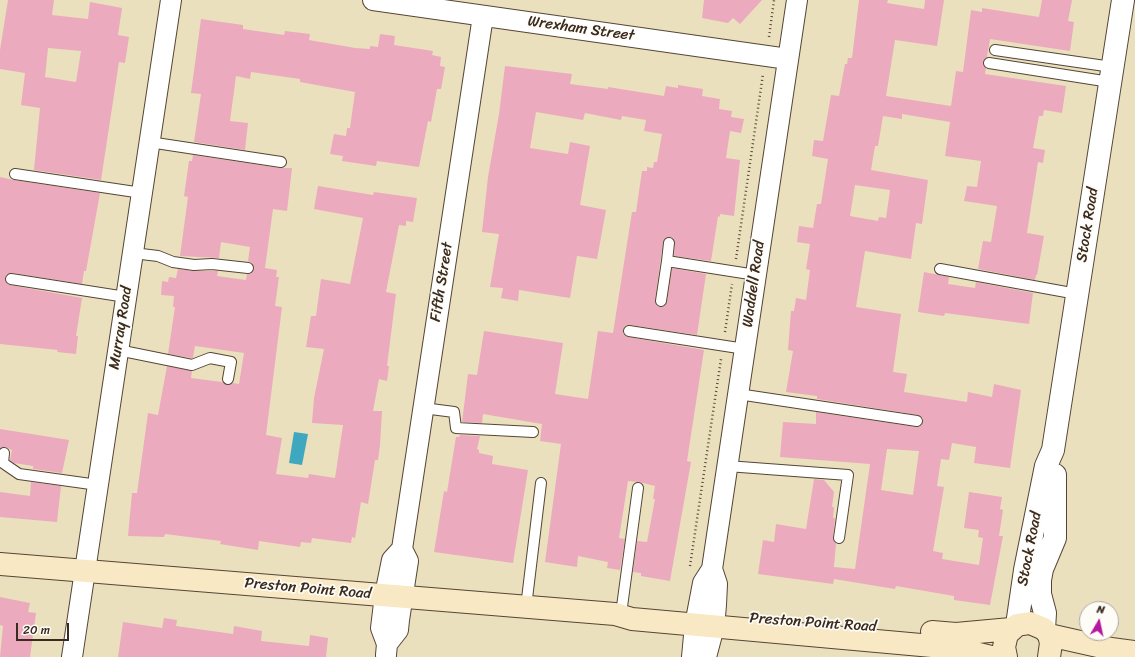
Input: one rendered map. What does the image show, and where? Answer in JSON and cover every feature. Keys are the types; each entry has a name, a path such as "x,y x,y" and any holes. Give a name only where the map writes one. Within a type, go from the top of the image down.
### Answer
{"main road":[{"name":"Preston Point Road","path":"0,564 618,614 632,620 705,620 956,634 1014,627"},
{"name":"Preston Point Road","path":"705,620 954,648 991,657"},
{"path":"1014,627 1030,623 1046,632 1111,649 1135,652"},
{"name":"Stock Road","path":"1006,657 1004,646 1005,640 1014,627"},
{"name":"Stock Road","path":"1046,632 1051,643 1049,657"}],"street":[{"name":"Murray Road","path":"72,657 171,0"},
{"name":"Wrexham Street","path":"373,0 788,59"},
{"name":"Waddell Road","path":"706,657 703,583 712,569 797,0"},
{"name":"Stock Road","path":"1046,632 1040,594 1040,580 1042,570 1055,538 1055,469 1053,450 1123,0"},
{"name":"Fifth Street","path":"386,651 381,628 394,596 392,560 402,549 483,16"},
{"name":"Stock Road","path":"1014,627 1046,466 1053,450"},
{"name":"Waddell Road","path":"692,657 705,620"}],"lane":[{"path":"995,50 1111,74"},
{"path":"989,63 1111,74"},
{"path":"149,142 281,162"},
{"path":"15,174 142,193"},
{"path":"661,302 669,243"},
{"path":"133,253 158,256 173,262 194,265 212,264 248,268"},
{"path":"667,261 756,275"},
{"path":"940,269 1077,294"},
{"path":"11,279 126,296"},
{"path":"629,331 745,349"},
{"path":"118,350 192,365 210,358 231,362 228,379"},
{"path":"738,394 917,421"},
{"path":"423,408 454,412 456,428 533,432"},
{"path":"4,453 3,463 19,474 98,486"},
{"path":"727,466 848,475 839,538"},
{"path":"526,607 541,483"},
{"path":"618,614 638,488"}],"path":[{"path":"690,570 774,0"}],"water":[{"path":"294,432 308,434 302,465 289,463"}],"building":[{"path":"8,0 54,0 52,15 88,19 90,2 122,8 118,35 129,37 125,63 119,62 101,180 34,170 40,108 21,105 25,73 0,69 0,50","holes":["48,48 81,51 76,82 45,77"]},
{"path":"704,0 762,0 740,24 733,18 728,23 702,18"},
{"path":"859,0 888,0 887,3 924,9 925,0 944,0 937,46 895,40 886,96 951,106 956,71 963,72 971,10 982,12 982,8 1039,17 1042,0 1072,0 1068,21 1074,22 1070,51 990,39 987,57 983,62 986,68 985,74 1066,86 1062,113 1044,110 1043,116 1039,116 1033,148 1045,150 1043,163 1038,162 1027,233 1044,236 1035,280 978,269 983,241 991,242 997,206 964,201 967,186 977,187 981,161 945,156 950,122 902,114 902,119 883,116 878,146 875,146 871,170 928,180 922,224 916,223 911,259 865,251 856,307 901,314 893,372 907,374 904,392 967,402 968,392 992,397 994,384 1021,390 1010,468 974,463 976,447 952,443 949,460 941,459 937,486 944,487 933,551 943,553 942,559 979,565 983,538 978,537 979,530 964,528 969,492 1002,497 1000,509 1003,510 999,536 1003,536 990,605 954,600 954,596 896,586 895,589 834,579 833,584 758,574 763,540 774,542 776,524 806,529 814,479 824,480 834,492 832,507 834,507 833,518 835,518 833,537 836,544 834,567 855,569 870,464 780,457 783,422 816,424 816,412 916,427 920,427 923,422 923,418 918,415 817,399 817,396 786,392 793,351 788,350 791,311 794,311 796,298 806,300 810,270 806,269 810,244 797,242 799,226 813,228 817,204 821,204 828,159 812,156 814,140 823,141 831,95 839,96 845,64 847,64 848,58 852,58","holes":["855,185 890,190 886,218 879,217 878,221 850,216","887,449 919,451 913,495 881,490"]},
{"path":"201,19 243,25 243,29 284,35 285,31 310,34 309,40 355,48 370,49 370,46 378,47 380,34 395,36 394,45 433,51 432,55 441,57 440,66 445,67 441,89 437,89 431,122 428,121 419,167 377,161 376,166 342,161 343,156 330,154 334,134 346,136 347,128 350,128 355,92 300,82 300,79 251,72 250,79 236,76 230,121 248,123 245,150 194,142 201,94 191,93"},
{"path":"505,66 572,74 570,84 608,89 608,87 664,96 666,86 678,88 678,85 703,89 702,96 720,99 719,109 732,111 731,117 744,119 741,133 730,131 726,158 740,160 734,216 720,214 720,217 718,216 711,261 674,256 675,243 673,238 667,237 663,242 655,300 657,306 664,307 667,302 672,268 706,274 697,335 630,325 626,325 623,330 623,334 628,337 704,350 687,461 691,462 670,581 641,576 641,573 633,572 637,541 647,542 655,499 653,499 655,486 628,481 619,538 625,539 620,570 607,568 608,562 578,556 577,567 545,562 561,444 540,441 542,424 483,414 482,423 462,422 468,374 477,375 484,331 563,343 555,394 588,399 598,331 613,333 632,212 636,212 642,171 647,171 647,167 653,168 654,162 657,162 662,134 644,131 646,120 622,116 621,120 585,113 583,120 536,112 530,148 568,154 570,142 590,146 580,205 606,210 597,259 577,256 570,298 519,290 518,301 501,298 503,288 490,287 499,234 482,232 488,177 499,114"},
{"path":"193,155 280,168 292,168 287,211 273,209 265,268 277,270 276,277 279,277 275,306 282,307 266,435 282,438 276,474 308,478 309,474 335,478 343,425 312,423 314,398 324,349 306,347 311,316 316,316 321,279 350,284 363,218 314,209 318,186 373,195 374,192 417,198 413,222 406,221 406,226 399,225 386,292 396,294 387,366 389,366 387,381 379,379 373,411 382,411 378,460 375,460 368,504 361,502 355,538 352,537 351,543 312,538 311,543 301,542 300,547 259,541 258,550 220,544 221,541 165,534 164,537 128,536 132,493 137,493 148,413 158,415 167,366 192,371 191,378 222,382 227,385 233,383 239,384 244,353 195,346 193,358 168,354 175,307 173,307 174,296 161,295 162,281 168,282 169,277 176,278 178,269 193,271 218,271 217,276 246,280 247,274 251,274 254,269 252,263 248,261 250,247 221,242 219,258 180,256 188,197 184,196 189,161 192,161"},
{"path":"0,177 100,193 86,271 84,271 82,284 12,273 6,275 5,278 7,284 10,285 82,298 76,336 78,336 76,354 57,352 58,350 0,344"},
{"path":"924,272 949,277 948,284 975,288 976,282 1033,293 1029,324 945,313 944,316 918,312"},
{"path":"0,429 69,440 62,473 33,469 33,466 14,463 10,460 12,450 5,447 0,448"},
{"path":"460,435 480,436 477,449 479,450 479,453 493,456 492,464 528,470 513,563 434,552 444,491 447,492 456,437 459,437"},
{"path":"31,482 61,486 57,522 0,517 0,492 30,496"},
{"path":"0,597 30,603 28,612 36,613 30,657 0,657 3,626 0,625"},
{"path":"164,618 177,620 176,626 233,634 234,626 262,631 261,641 309,646 310,635 328,638 326,657 118,657 123,622 162,628"}]}
